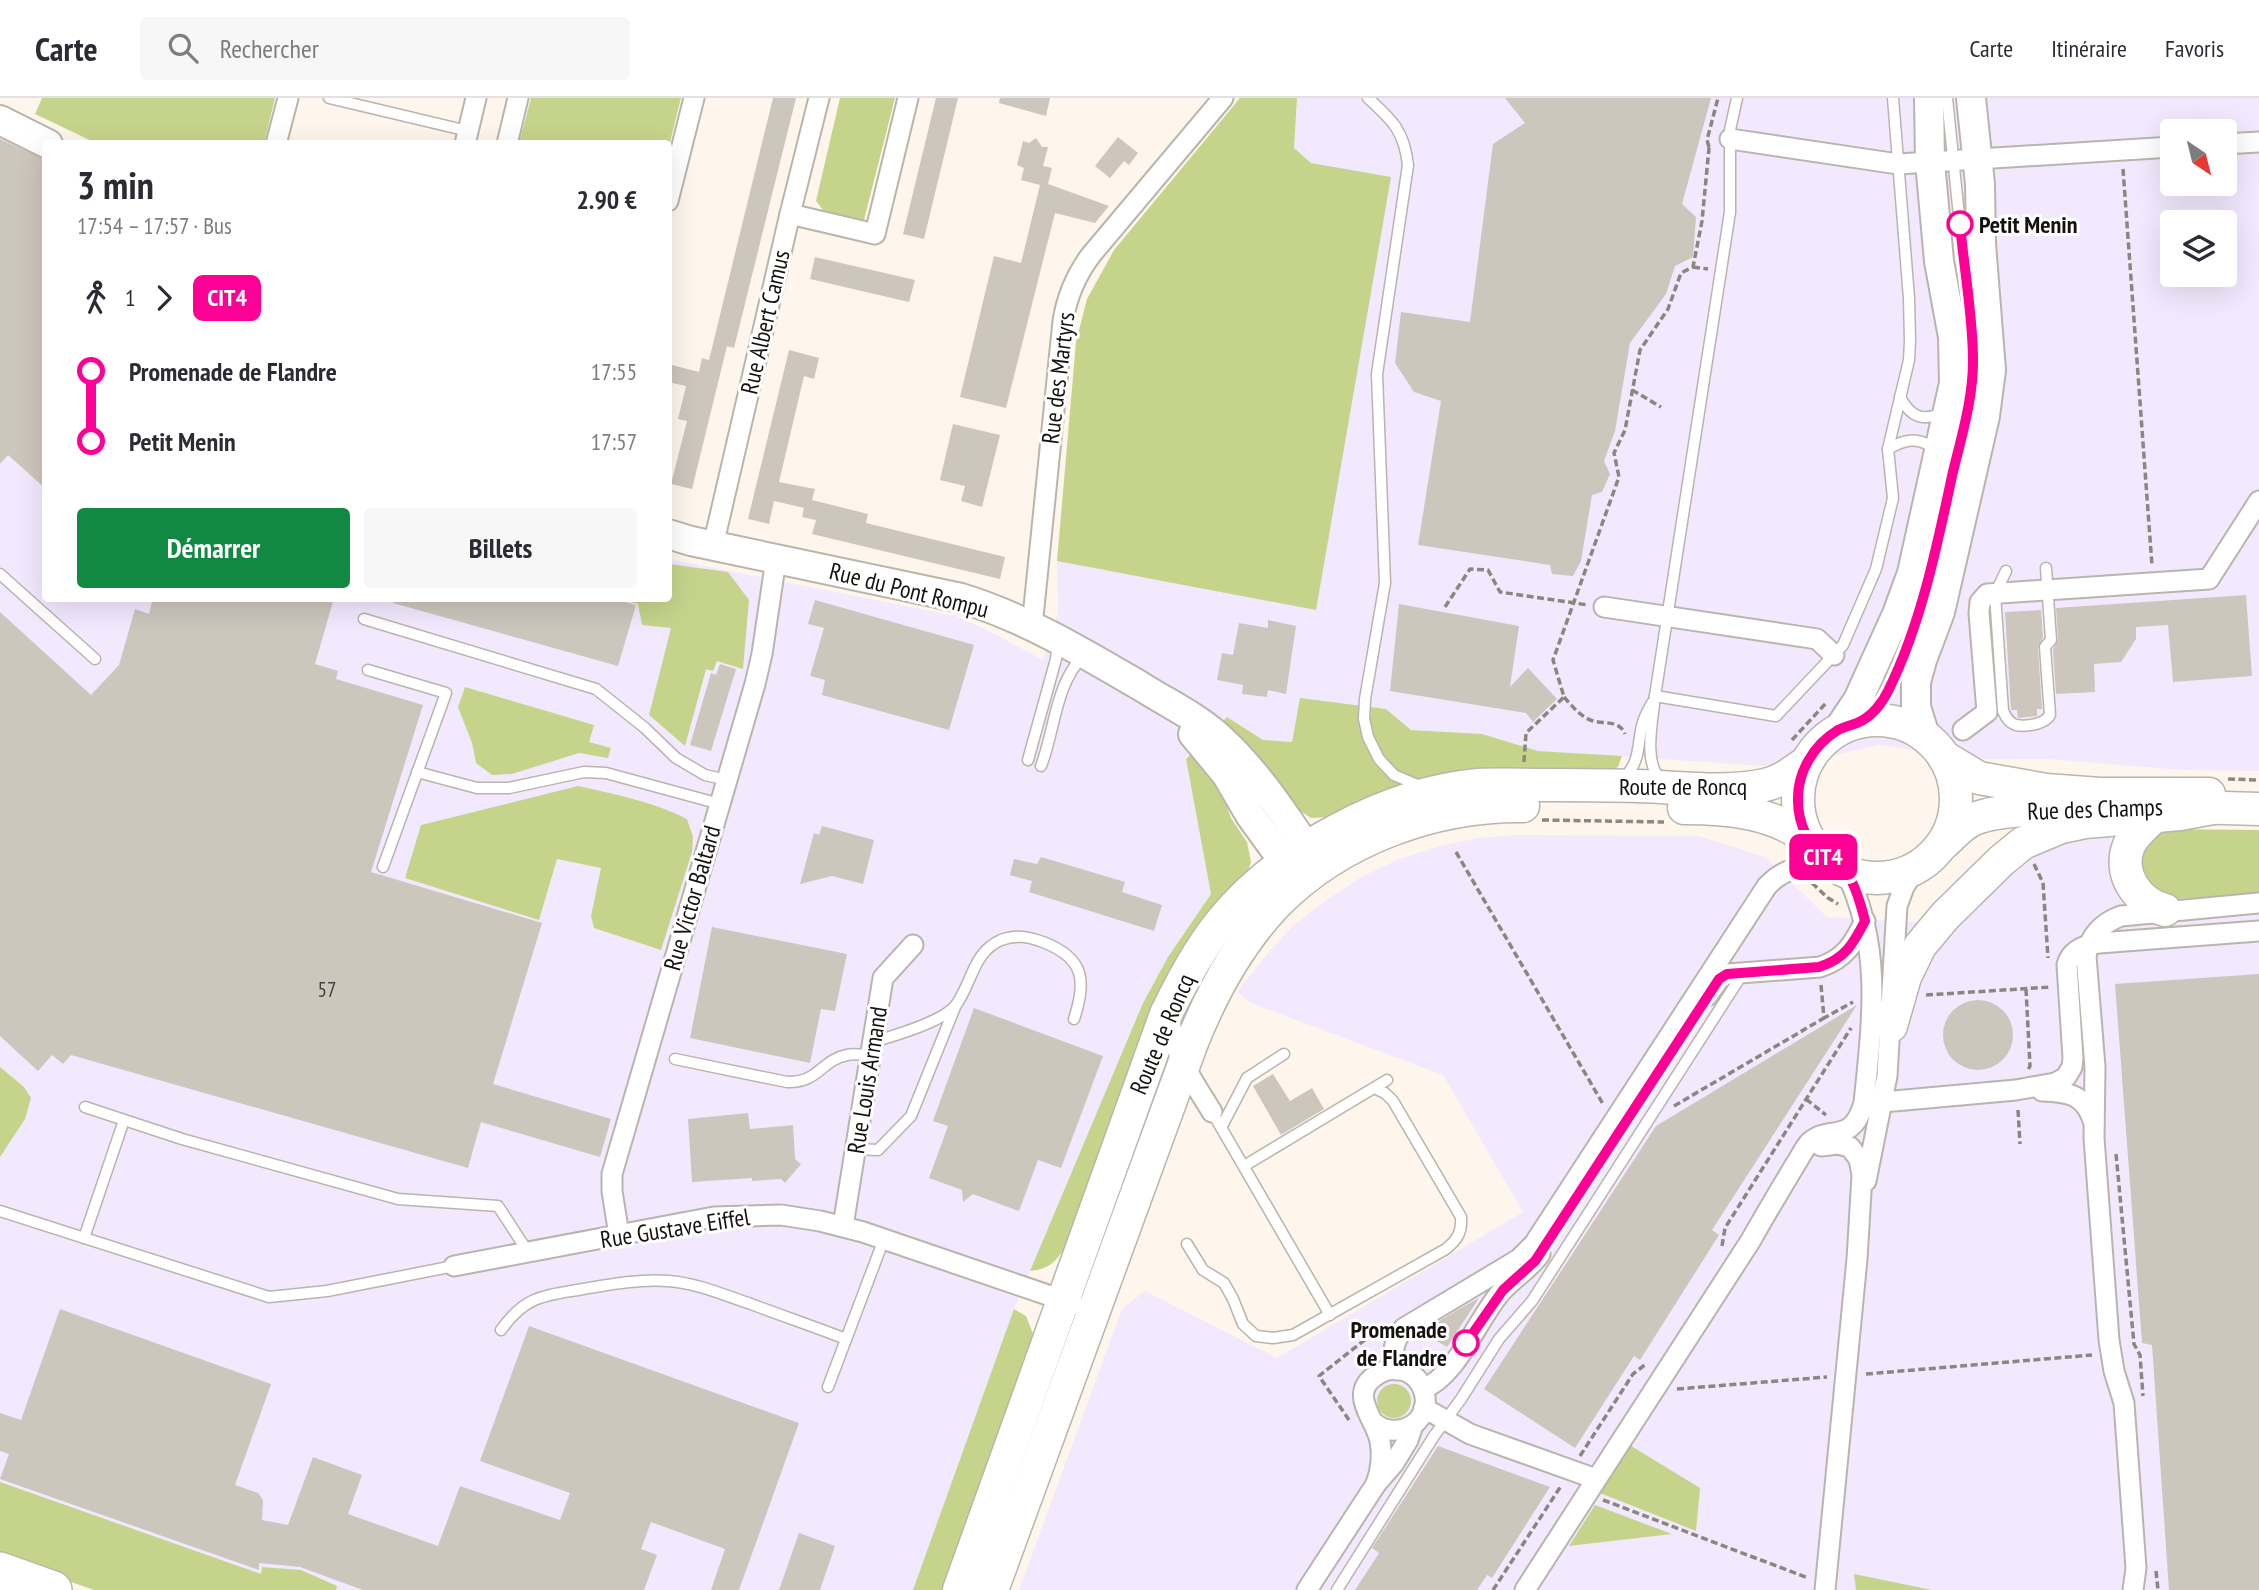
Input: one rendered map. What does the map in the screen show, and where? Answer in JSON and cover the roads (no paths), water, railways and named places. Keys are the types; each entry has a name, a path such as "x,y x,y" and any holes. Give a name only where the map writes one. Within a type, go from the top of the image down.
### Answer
{"highway":[{"path":"0,1571 53,1590"}],"main road":[{"path":"1883,720 1915,730 1934,746 1954,778 1956,801 1952,825 1934,855 1915,869 1876,879 1839,868 1819,853 1808,839 1801,821 1798,801 1800,781 1807,762 1820,744 1849,726 1883,720"},
{"name":"Rue des Champs","path":"1934,746 1970,773 1987,780 2046,790 2100,794 2259,794"},
{"name":"Route de Roncq","path":"992,1590 1206,1010 1235,957 1303,866 1332,833 1373,813 1435,793 1478,785 1622,779 1672,787 1730,788 1766,785 1781,779 1807,762"},
{"name":"Route de Roncq","path":"959,1590 1170,1007 1188,970 1220,923 1250,891 1303,866 1407,824 1453,811 1496,806 1706,808 1772,818 1794,828 1808,839"},
{"name":"Rue des Champs","path":"1942,845 1969,821 1988,815 2090,807 2259,809"},
{"path":"1891,1026 1905,978 1920,946 2001,860 2023,843 2038,835 2072,825 2213,808"},
{"path":"2155,816 2133,839 2125,865 2135,891 2148,904 2165,910"}],"street":[{"path":"277,140 288,98"},
{"path":"466,137 476,98"},
{"path":"508,140 518,98"},
{"path":"672,185 694,98"},
{"name":"Rue Albert Camus","path":"713,546 819,98"},
{"path":"790,214 875,234 908,98"},
{"name":"Rue des Martyrs","path":"1032,627 1063,321 1069,292 1091,255 1223,98"},
{"path":"1929,98 1954,161 1981,257 1991,370 1988,402 1940,612 1919,671 1915,700 1934,746"},
{"path":"1849,726 1902,602 1914,564 1950,410 1954,383 1953,337 1939,261 1954,161 1971,98"},
{"path":"0,120 42,141"},
{"path":"1730,139 1898,164 2160,149"},
{"path":"2237,143 2259,142"},
{"path":"1963,730 1987,712 1979,613 1980,602 1987,594 2209,579 2259,501"},
{"name":"Rue du Pont Rompu","path":"672,535 961,598 987,606 1086,653 1198,720 1220,737 1248,768 1303,866"},
{"name":"Rue Victor Baltard","path":"619,1235 612,1174 760,667 776,559"},
{"path":"1604,607 1816,639 1834,654"},
{"path":"1397,1370 1393,1354 1399,1333 1410,1323 1525,1255 1542,1233 1767,886 1797,867 1814,864 1839,868 1858,899 1869,948 1873,1006 1861,1112 1853,1125 1841,1133 1810,1142 1751,1240 1525,1590"},
{"path":"1861,1206 1883,1102 1891,1026 1897,906 1915,869"},
{"path":"2133,1590 2136,1568 2124,1403 2111,1354 2094,1124 2095,1067 2086,970 2088,945 2103,924 2133,913 2259,902"},
{"path":"1307,1590 1376,1484 1399,1456 1413,1425 1419,1419 1424,1398 1446,1374 1495,1299 1535,1261 1714,985 1727,974 1819,967 1833,962 1851,948 1865,921"},
{"path":"1883,1102 2016,1090 2055,1083 2066,1077 2073,1058 2067,965 2073,953 2088,945 2259,931"},
{"name":"Rue Louis Armand","path":"843,1226 883,978 913,946"},
{"path":"1170,1007 1171,1033 1184,1065 1217,1119"},
{"path":"2016,1090 2071,1094 2087,1106 2094,1124"},
{"path":"1802,1155 1821,1146 1838,1144 1850,1147 1861,1166 1861,1206 1845,1375 1818,1584"},
{"name":"Rue Gustave Eiffel","path":"454,1266 714,1217 781,1215 843,1226 885,1238 1095,1311"},
{"path":"1376,1484 1381,1471 1381,1447 1374,1423 1364,1407 1366,1388 1379,1374 1397,1370 1415,1377 1424,1398 1445,1420 1591,1486"},
{"path":"1374,1423 1381,1428 1395,1431 1413,1425"}],"lane":[{"path":"329,98 466,137"},
{"path":"1368,98 1398,127 1407,151 1408,165 1377,374 1385,583 1364,719 1368,737 1379,759 1394,775 1435,793"},
{"path":"1672,787 1657,776 1652,766 1650,744 1655,696 1730,212 1730,139 1737,98"},
{"path":"1655,696 1776,716 1843,645 1876,569 1893,498 1888,449 1909,360 1910,341 1893,98"},
{"path":"1849,726 1882,702 1898,669 1918,611 1940,532 1968,408 1973,360 1947,98"},
{"path":"1900,397 1907,410 1914,415 1926,417 1950,410"},
{"path":"1888,449 1908,440 1918,440 1925,442 1939,455"},
{"path":"1919,671 1940,532"},
{"path":"2006,571 1995,594 2003,711 2008,720 2016,724 2042,723 2050,715 2045,647 2051,640 2046,568"},
{"path":"0,573 95,659"},
{"path":"364,619 596,690 645,728 676,758 699,772 727,780"},
{"path":"1028,760 1059,640"},
{"path":"1041,766 1065,682 1076,663 1086,653"},
{"path":"368,670 446,693 383,867"},
{"path":"1622,779 1633,768 1643,721 1655,696"},
{"path":"417,772 477,788 509,788 584,772 606,773 720,804"},
{"path":"856,1149 878,1150 911,1116 974,966 991,947 1002,940 1030,937 1061,949 1073,960 1082,982 1074,1019"},
{"path":"1337,1590 1499,1339 1532,1301 1743,972"},
{"path":"675,1059 801,1083 835,1059 871,1049 955,1007"},
{"path":"1284,1054 1247,1078 1217,1119 1331,1315"},
{"path":"1244,1166 1387,1080"},
{"path":"1187,1244 1202,1270 1224,1283 1243,1324 1256,1336 1273,1338 1293,1335 1331,1315 1456,1241 1462,1229 1461,1217 1393,1101 1374,1088"},
{"path":"85,1107 182,1139 398,1199 498,1206 528,1252"},
{"path":"84,1238 124,1119"},
{"path":"0,1211 269,1297 327,1291 454,1266"},
{"path":"828,1387 885,1238"},
{"path":"501,1330 519,1308 536,1299 601,1286 652,1280 671,1281 710,1290 846,1339"}],"place":[{"name":"Petit Menin","path":"1960,224"},
{"name":"Promenade de Flandre","path":"1466,1343"}]}
